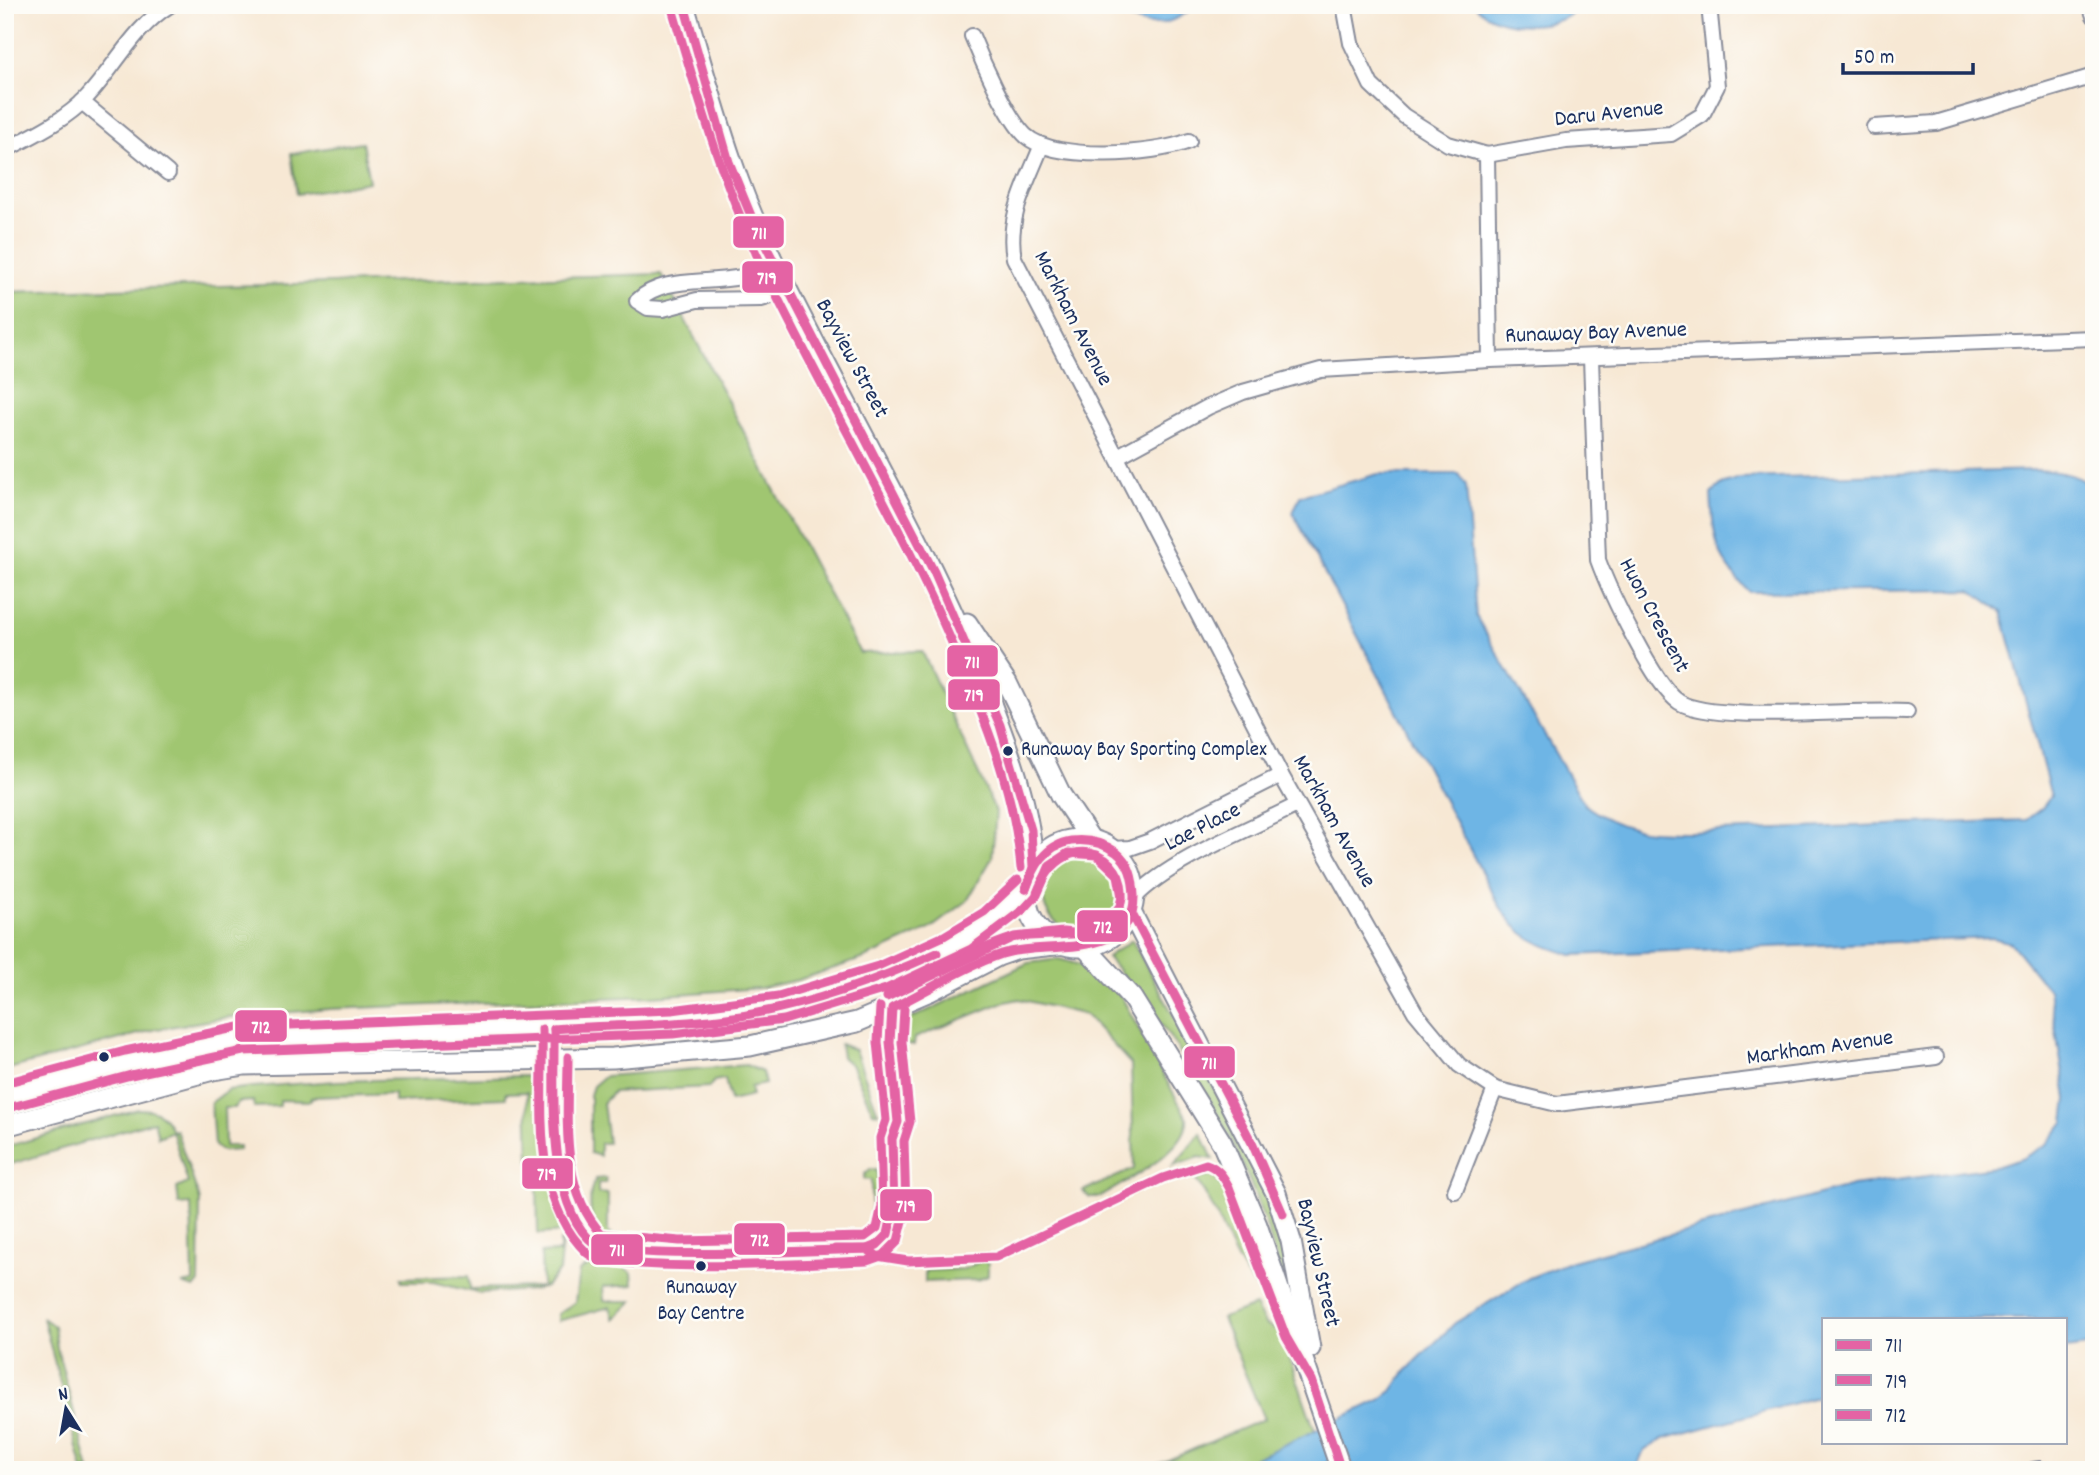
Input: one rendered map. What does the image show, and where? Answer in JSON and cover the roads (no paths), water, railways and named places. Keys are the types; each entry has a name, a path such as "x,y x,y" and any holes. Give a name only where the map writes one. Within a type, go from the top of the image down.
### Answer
{"main road":[{"name":"Bayview Street","path":"684,5 729,162 774,265 934,572 1000,725 1031,830 1033,867"},
{"name":"Bayview Street","path":"934,572 1007,683 1061,795 1091,840"},
{"path":"5,1126 213,1070 244,1065 613,1058 751,1046 857,1022 930,991 1018,948 1063,944 1085,947 1113,936 1133,905 1130,870 1112,849 1091,840 1064,841 1041,856 1033,867 1026,889 1028,906 1035,922 1047,935 1063,944"},
{"path":"5,1096 150,1058 241,1039 544,1030 697,1021 780,1009 871,982 965,939 998,916 1026,889"},
{"name":"Bayview Street","path":"1133,905 1276,1194 1291,1241 1321,1407"},
{"name":"Bayview Street","path":"1085,947 1132,998 1222,1143 1257,1224 1341,1470"},
{"path":"857,1022 861,1001 871,982"}],"street":[{"path":"5,150 82,102 156,13 170,5"},
{"name":"Daru Avenue","path":"1344,5 1351,43 1371,85 1404,116 1448,144 1487,155 1566,141 1671,134 1702,114 1717,86 1709,5"},
{"path":"2090,5 2094,16"},
{"path":"972,36 984,67 1024,135 1041,147 1148,152 1189,141"},
{"path":"1874,127 1936,123 2094,76"},
{"path":"82,102 168,173"},
{"name":"Markham Avenue","path":"1041,147 1012,221 1010,240 1014,258 1297,805 1415,1012 1459,1065 1495,1089 1557,1104 1595,1102 1936,1057"},
{"path":"1487,155 1490,360"},
{"path":"774,265 754,276 739,280 657,287 637,301 649,308 663,309 697,300 761,299 788,291"},
{"name":"Runaway Bay Avenue","path":"1118,456 1208,407 1278,380 1321,370 1490,360 2094,338"},
{"name":"Huon Crescent","path":"1591,358 1598,560 1606,581 1666,692 1697,711 1724,714 1870,709 1907,712"},
{"name":"Lae Place","path":"1112,849 1130,848 1150,841 1281,775"},
{"name":"Lae Place","path":"1133,905 1163,874 1297,805"},
{"path":"1455,1191 1495,1089"}],"water":[{"path":"1106,5 1197,5 1173,20 1152,24 1130,19"},
{"path":"1475,5 1581,5 1572,14 1559,20 1528,25 1497,20 1484,14"},
{"path":"2038,470 2077,477 2094,492 2094,1345 2068,1349 2068,1318 1822,1318 1822,1396 1663,1439 1644,1451 1635,1470 1196,1470 1243,1464 1380,1400 1392,1391 1405,1372 1455,1323 1529,1278 1572,1261 1852,1186 1995,1167 2021,1159 2047,1144 2064,1122 2067,1098 2049,990 2011,943 1993,938 1572,955 1539,943 1522,932 1499,905 1293,513 1300,496 1378,474 1459,474 1466,485 1476,616 1585,805 1611,821 1635,829 1691,832 2026,820 2042,808 2051,796 2002,612 1971,590 1749,592 1723,558 1713,524 1711,494 1722,484 1739,478"}],"place":[{"name":"Runaway Bay Sporting Complex","path":"1008,751"},
{"name":"Runaway Bay Centre","path":"701,1266"}]}
